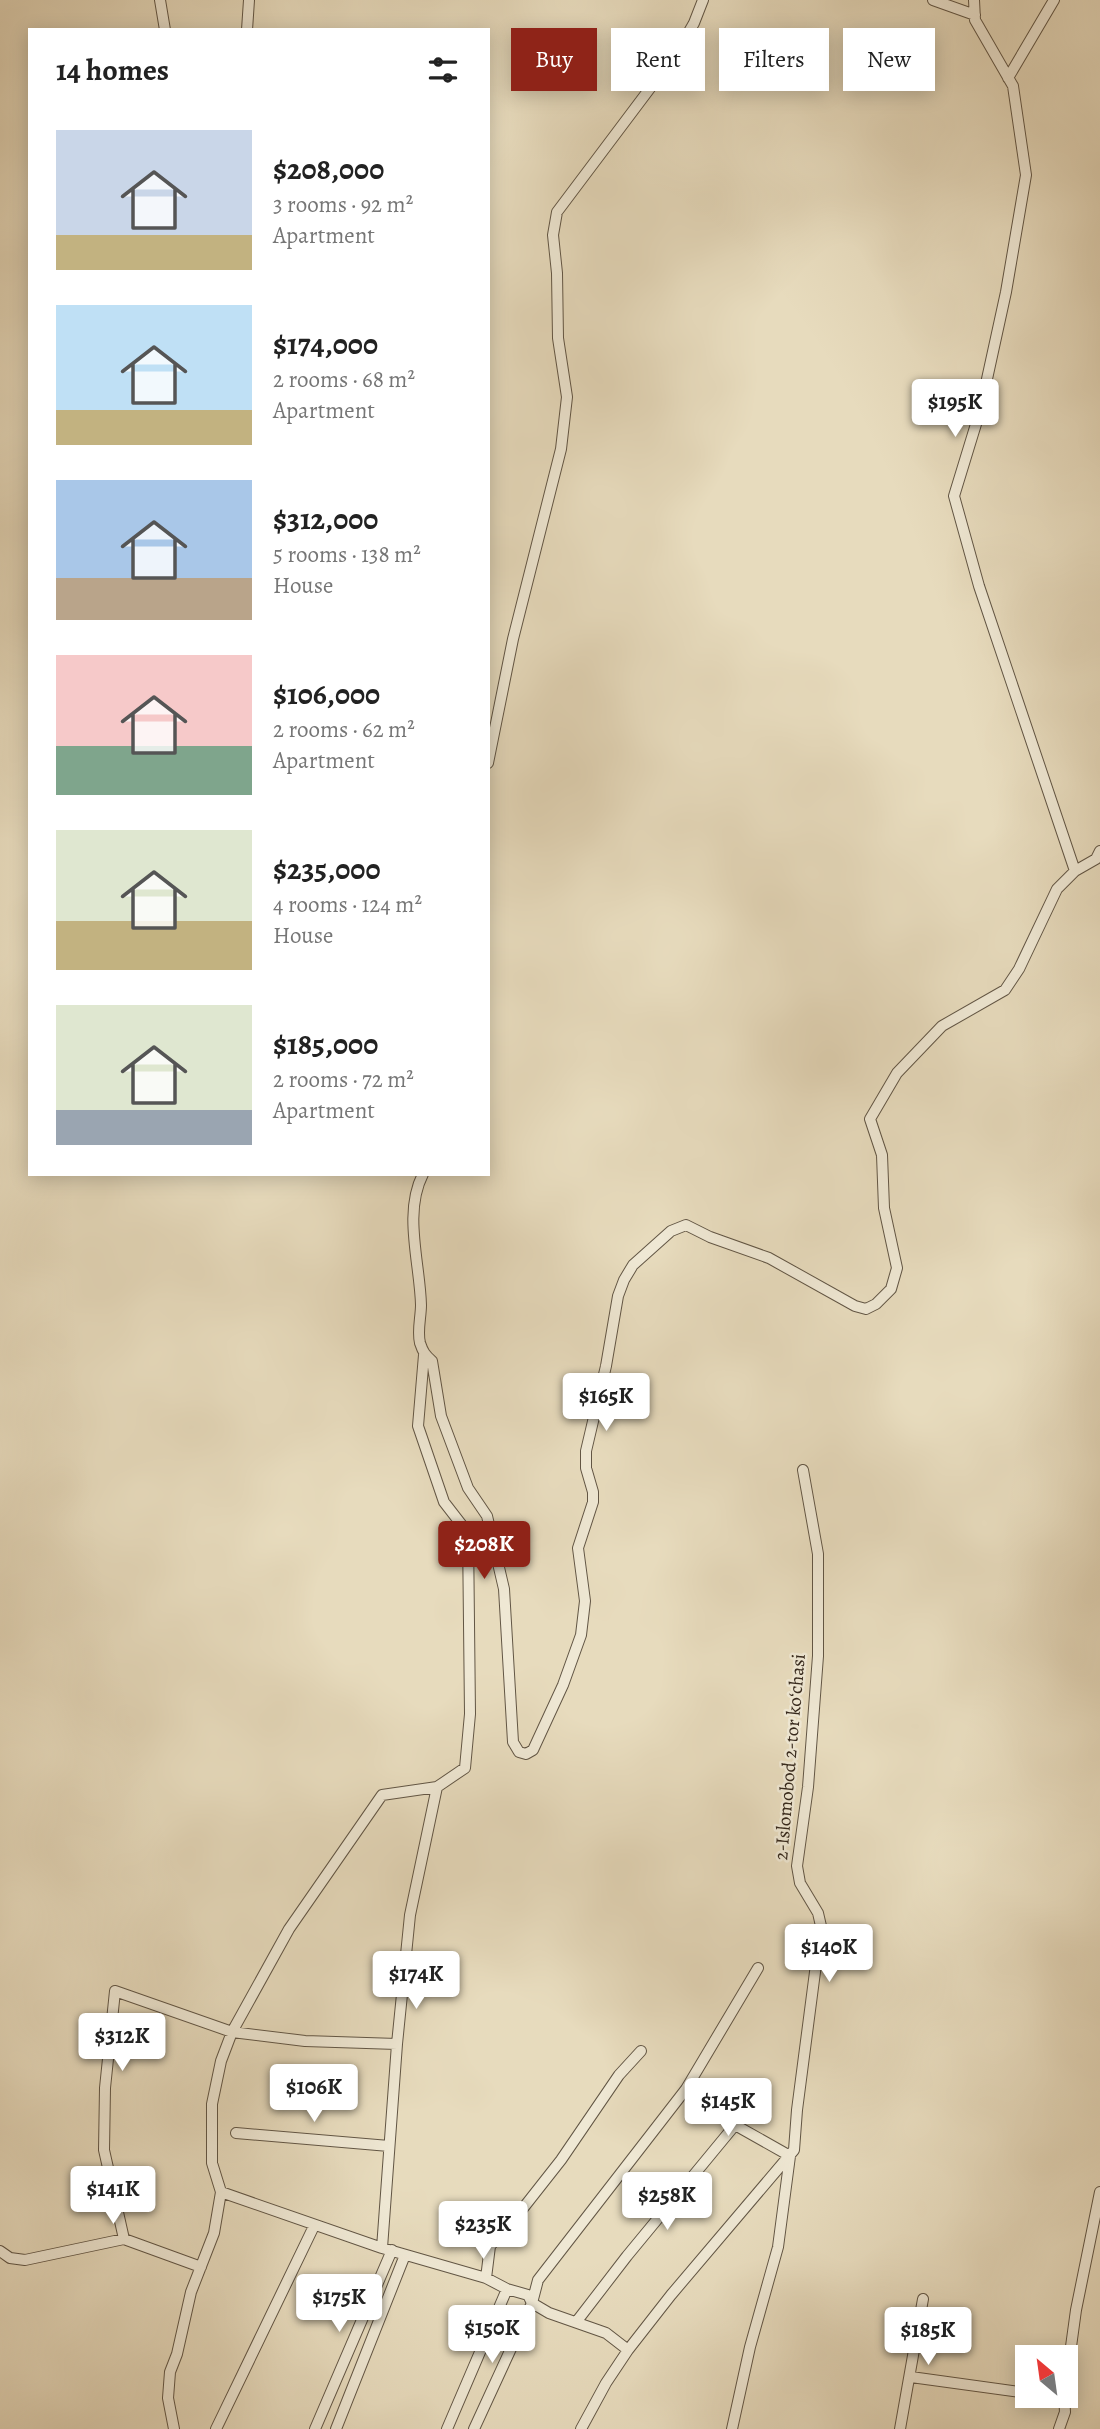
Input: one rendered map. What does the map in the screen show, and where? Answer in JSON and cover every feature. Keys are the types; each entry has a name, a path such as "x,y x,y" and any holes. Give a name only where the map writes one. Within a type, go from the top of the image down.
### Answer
{"street":[{"path":"160,0 165,28"},
{"path":"247,28 249,0"},
{"path":"490,753 513,639 561,449 567,397 558,338 557,273 553,235 557,212 678,51 694,23 702,0"},
{"path":"933,0 975,15"},
{"path":"974,0 975,15 983,36 1013,86 1026,175 980,411 954,496 979,586 1075,871"},
{"path":"1008,78 1054,0"},
{"path":"424,1355 432,1361 441,1416 468,1488 487,1516 491,1529 503,1589 513,1742 519,1752 526,1754 534,1750 563,1685 581,1635 585,1601 578,1548 593,1502 586,1468 586,1451 606,1366 618,1296 624,1280 634,1265 671,1231 686,1225 710,1237 769,1258 855,1306 866,1309 877,1304 891,1289 897,1268 884,1208 882,1154 870,1119 897,1073 942,1026 1006,990 1057,889 1075,871 1096,859 1100,851"},
{"path":"174,2429 168,2398 170,2372 177,2354 191,2292 215,2233 221,2192 212,2163 212,2104 221,2062 232,2032 289,1929 382,1795 437,1787 465,1768 470,1714 468,1532 444,1502 418,1426 424,1355 419,1340 421,1306 413,1211 417,1187 422,1176"},
{"name":"2-Islomobod 2-tor koʻchasi","path":"732,2429 750,2347 778,2247 790,2156 794,2150 821,1926 818,1913 800,1883 797,1866 808,1787 818,1656 818,1554 803,1471"},
{"path":"314,2429 387,2249 389,2146 410,1915 437,1787"},
{"path":"474,2429 531,2304 538,2280 686,2090 758,1968"},
{"path":"124,2239 104,2150 105,2088 115,1991 232,2032 305,2041 397,2044"},
{"path":"486,2277 490,2246 537,2191 612,2084 641,2051"},
{"path":"582,2429 606,2383 628,2350 790,2156 735,2125 686,2090"},
{"path":"577,2321 735,2125"},
{"path":"236,2133 389,2146"},
{"path":"221,2192 314,2226 486,2277 507,2289 528,2295 531,2304 549,2313 606,2333 628,2350"},
{"path":"1071,2345 1100,2192"},
{"path":"216,2429 314,2226"},
{"path":"0,2251 10,2259 17,2260 124,2239 201,2267"},
{"path":"336,2429 405,2255"},
{"path":"447,2429 507,2289"},
{"path":"900,2429 923,2299"},
{"path":"911,2377 1015,2391"},
{"path":"1059,2429 1065,2408"}]}
